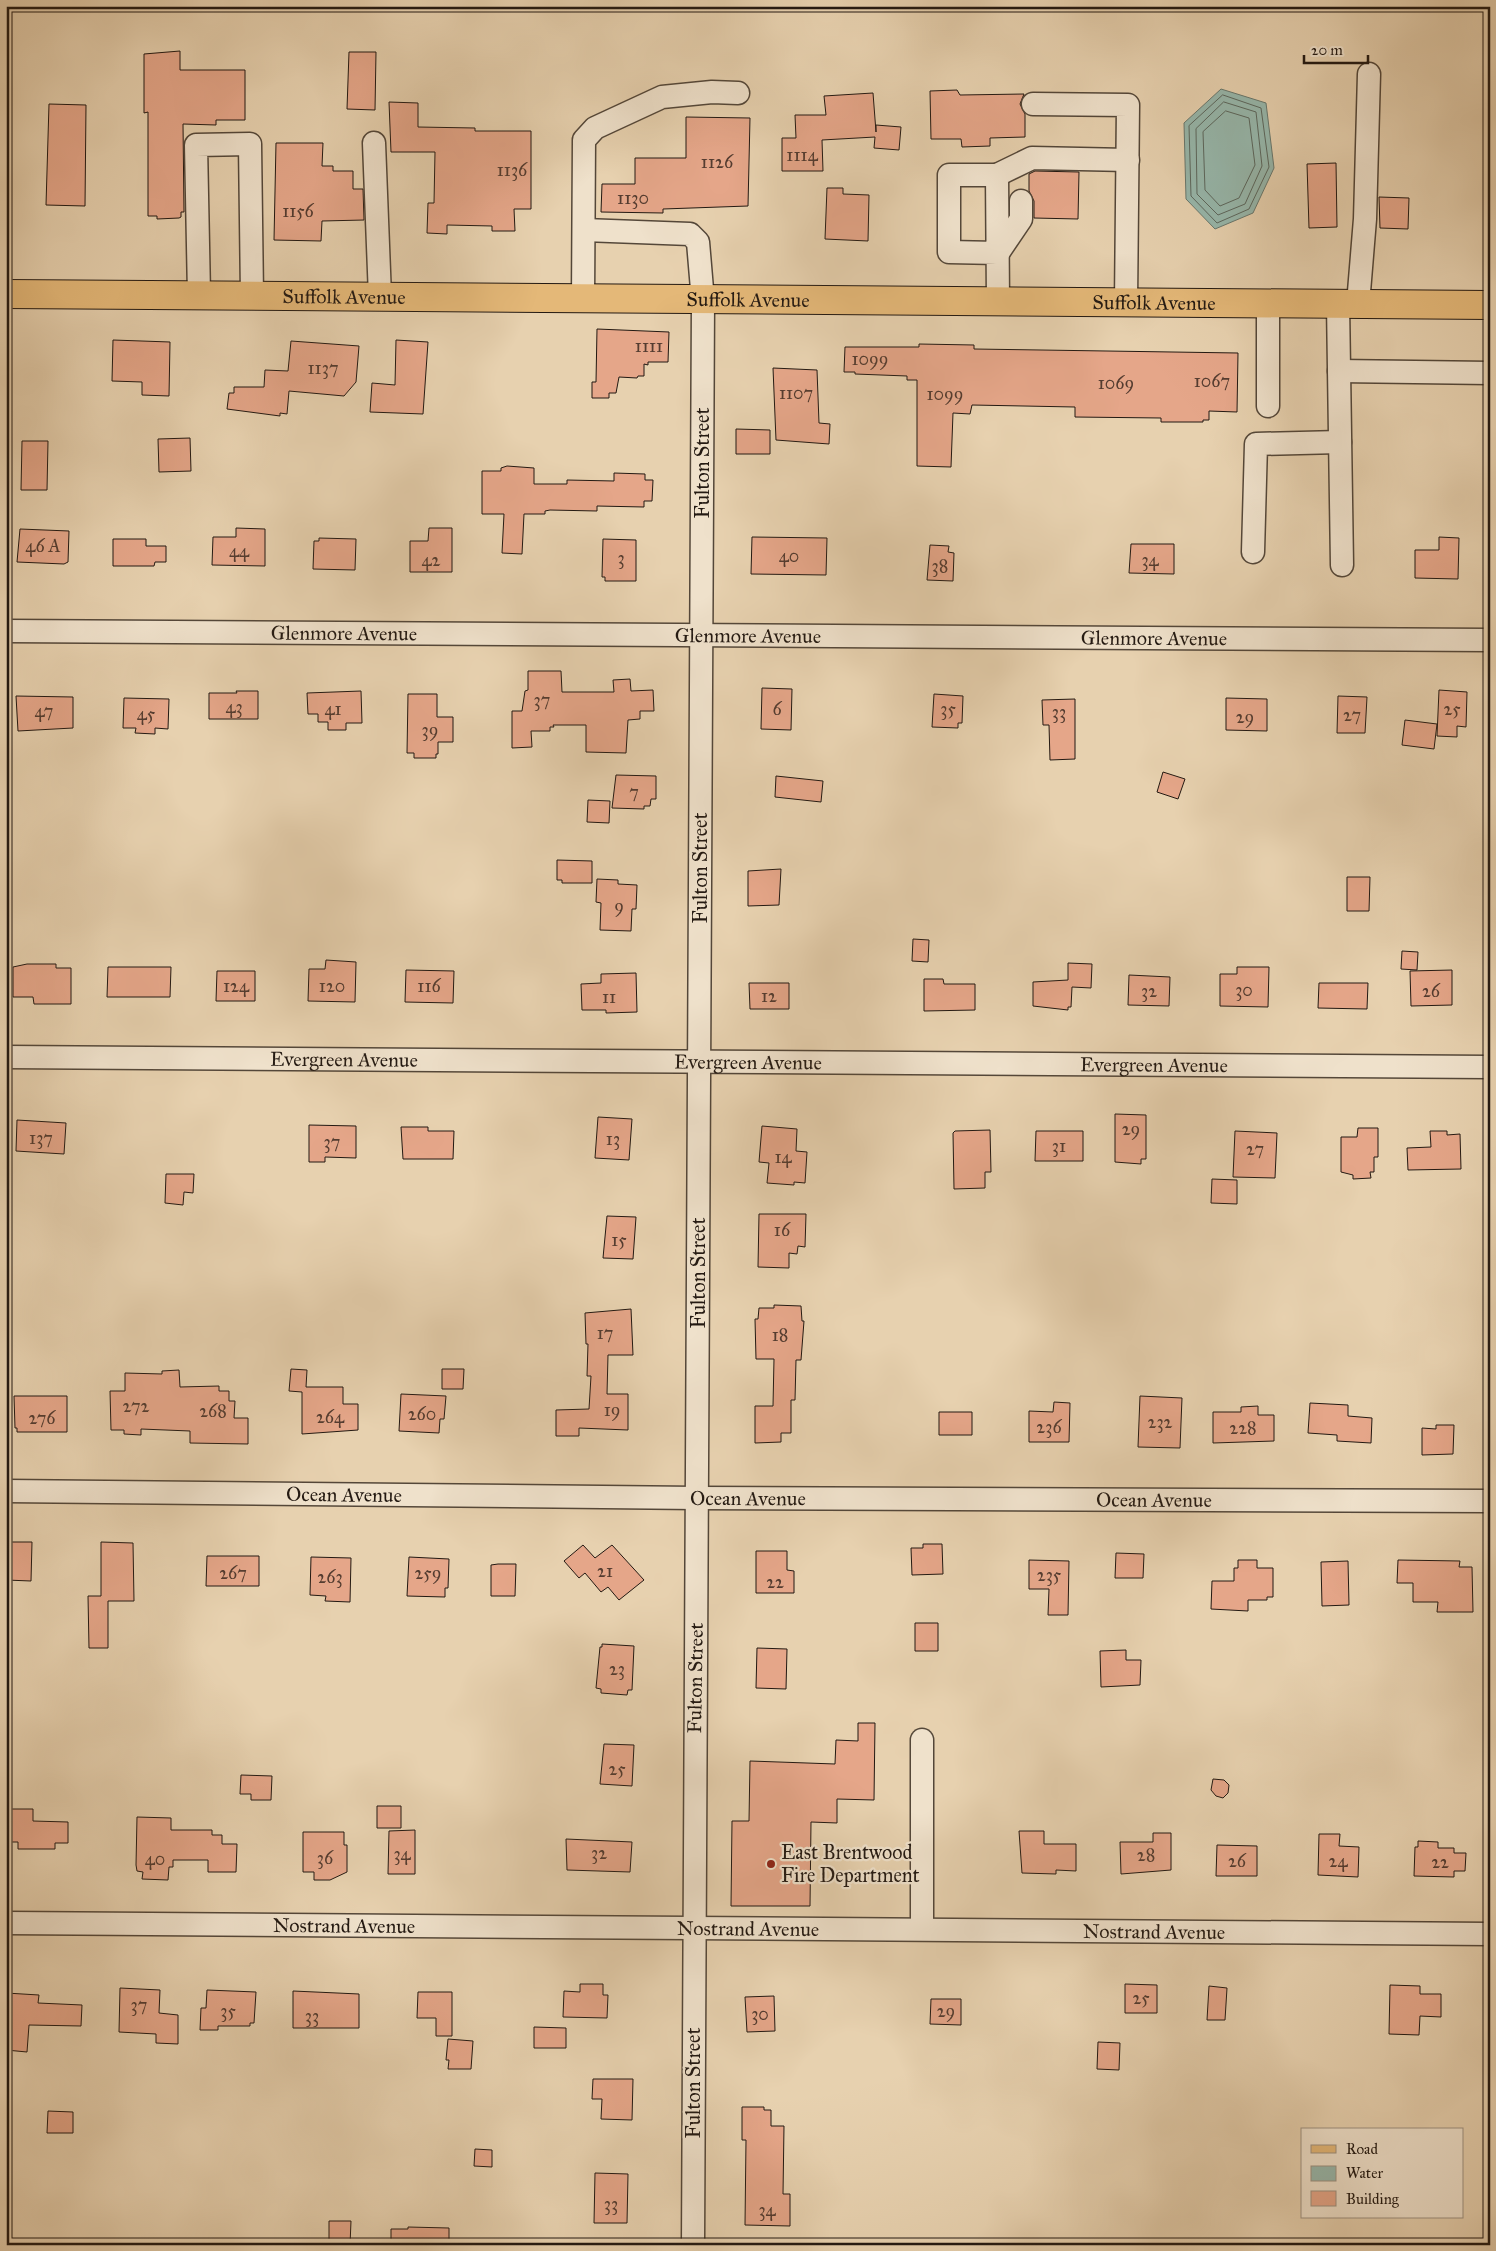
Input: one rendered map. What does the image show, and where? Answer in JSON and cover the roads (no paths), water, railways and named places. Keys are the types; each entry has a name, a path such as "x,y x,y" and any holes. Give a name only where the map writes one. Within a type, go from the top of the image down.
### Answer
{"main road":[{"name":"Suffolk Avenue","path":"6,294 703,301 1490,305"}],"street":[{"path":"1342,565 1339,371 1348,304 1366,219 1370,74"},
{"path":"583,300 584,140 595,128 662,97 712,92 738,93"},
{"path":"1033,104 1128,105 1126,303"},
{"path":"374,143 380,297"},
{"path":"199,295 196,145 250,144 252,296"},
{"path":"998,253 949,252 949,175 997,175 1032,158 1128,160"},
{"path":"998,253 1021,219 1021,164"},
{"path":"997,175 998,302"},
{"name":"Fulton Street","path":"584,230 690,234 698,242 703,301 693,1927 693,2245"},
{"path":"1268,304 1268,406"},
{"path":"1339,371 1490,373"},
{"path":"1252,552 1256,444 1340,442"},
{"name":"Glenmore Avenue","path":"6,631 1490,640"},
{"name":"Evergreen Avenue","path":"6,1057 1490,1067"},
{"name":"Ocean Avenue","path":"6,1491 697,1498 1490,1501"},
{"path":"922,1740 922,1929"},
{"name":"Nostrand Avenue","path":"6,1923 1490,1934"}],"water":[{"path":"1221,89 1266,103 1274,168 1253,213 1215,229 1186,199 1184,123"}],"place":[{"name":"East Brentwood Fire Department","path":"771,1864"}]}
